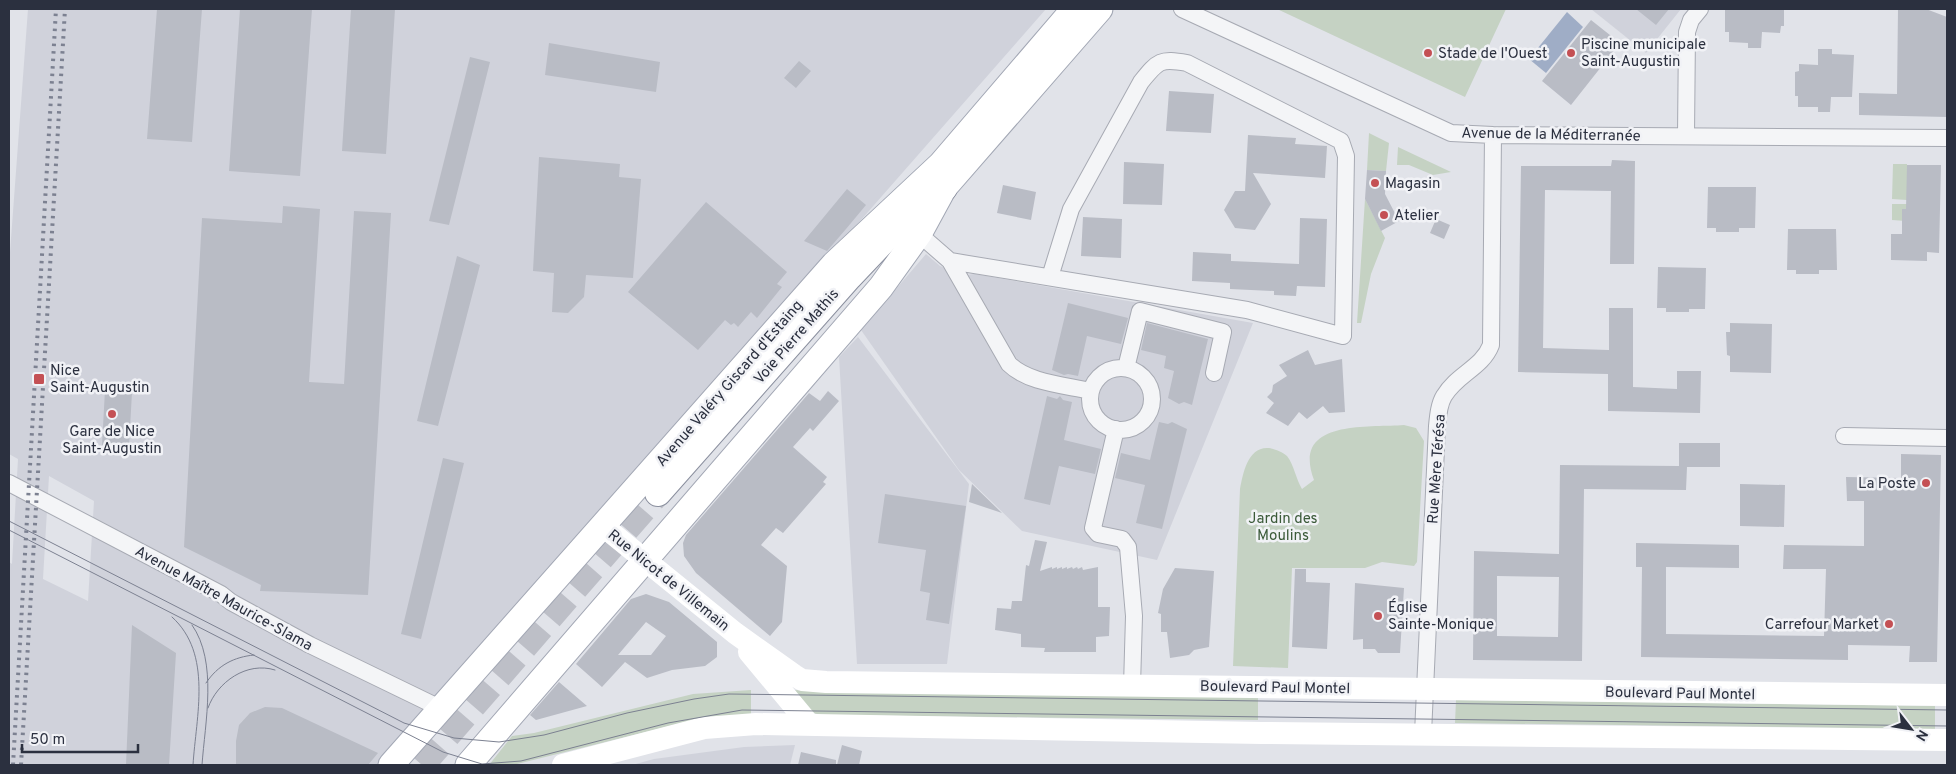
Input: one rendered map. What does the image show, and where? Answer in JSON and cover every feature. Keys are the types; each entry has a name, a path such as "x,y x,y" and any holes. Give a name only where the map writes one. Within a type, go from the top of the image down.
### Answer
{"highway":[{"name":"Voie Pierre Mathis","path":"658,493 848,277 906,217 944,188"}],"main road":[{"name":"Avenue Valéry Giscard d'Estaing","path":"391,765 834,264 941,164 1074,9"},
{"path":"468,765 881,287 919,234 944,188 1100,9"},
{"name":"Rue Nicot de Villemain","path":"603,526 734,633"},
{"path":"734,633 770,680 809,724"},
{"name":"Boulevard Paul Montel","path":"734,633 802,680 826,682 1424,688 1621,693 1947,695"},
{"path":"562,765 704,728 756,724 1947,740"}],"street":[{"name":"Avenue de la Méditerranée","path":"1182,9 1443,131 1451,133 1493,136 1686,135 1947,138"},
{"path":"1686,135 1687,32 1691,20 1700,9"},
{"path":"950,260 1050,277 1247,310 1343,336 1346,156 1341,141 1187,63 1167,59 1155,65 1141,82 1071,209 1050,277"},
{"name":"Rue Mère Térésa","path":"1424,734 1424,688 1438,413 1443,397 1453,384 1486,358 1490,344 1493,136"},
{"path":"919,234 950,260 1009,364 1016,371 1028,376 1091,391"},
{"path":"1126,368 1140,311 1223,332 1214,373"},
{"path":"1117,368 1126,368 1135,371 1149,385 1152,404 1148,413 1135,426 1116,429 1106,426 1095,415 1090,401 1091,391 1100,376 1117,368"},
{"path":"1116,429 1093,528 1098,534 1122,539 1128,547 1134,616 1132,686"},
{"path":"1844,436 1947,438"},
{"name":"Avenue Maître Maurice-Slama","path":"9,483 221,594 231,602 310,645 442,709"}],"shaded area":[{"path":"28,9 1046,9 383,765 9,765 9,562 12,564 18,459 9,454 9,266","holes":["49,476 94,501 88,601 43,579"]},
{"path":"1591,9 1681,9 1646,53"},
{"path":"926,254 940,266 964,275 975,274 1253,323 1157,560 1022,531 959,470 861,330"},
{"path":"858,337 969,484 947,664 857,664 839,357"},
{"path":"795,745 790,765 632,765 654,759 744,747"}],"green space":[{"name":"Stade de l'Ouest","path":"1277,9 1506,9 1465,97"},
{"path":"1369,133 1389,143 1386,171 1367,170"},
{"path":"1398,147 1451,172 1433,175 1409,165 1397,165"},
{"path":"1893,164 1907,164 1907,200 1892,199"},
{"path":"1365,199 1385,238 1371,274 1361,323 1357,323"},
{"path":"1892,204 1907,204 1906,221 1892,220"},
{"name":"Jardin des Moulins","path":"1404,425 1416,428 1424,441 1417,562 1414,566 1382,562 1365,568 1292,568 1288,668 1233,666 1240,489 1245,468 1251,456 1256,451 1269,448 1283,453 1287,456 1302,489 1314,480 1310,460 1313,446 1323,437 1336,431 1353,428"},
{"path":"751,690 751,714 690,721 513,765 489,765 512,736 534,733 693,694"},
{"path":"786,690 1258,697 1258,720 821,715 813,713"},
{"path":"1456,700 1935,706 1935,729 1455,723"}],"water":[{"path":"1567,12 1583,27 1546,73 1529,59"}],"building":[{"path":"157,9 202,9 192,142 147,139"},
{"path":"240,9 312,9 300,176 229,171"},
{"path":"351,9 395,9 386,154 342,151"},
{"path":"1636,9 1669,9 1656,25"},
{"path":"1725,9 1784,9 1784,26 1781,26 1780,33 1762,32 1761,48 1748,48 1748,43 1729,42 1729,32 1725,32"},
{"path":"1898,9 1926,9 1947,17 1947,117 1859,115 1859,93 1897,94"},
{"path":"1591,20 1620,43 1571,105 1542,81"},
{"path":"549,43 660,62 656,92 545,75"},
{"path":"1818,49 1832,49 1832,54 1854,55 1852,97 1831,97 1830,112 1818,112 1818,107 1798,107 1798,96 1795,96 1795,72 1799,71 1799,64 1818,65"},
{"path":"470,57 490,62 449,225 429,221"},
{"path":"799,61 811,71 796,88 784,78"},
{"path":"1169,91 1214,94 1211,133 1166,131"},
{"path":"1248,135 1296,138 1295,144 1327,146 1325,178 1253,173 1271,204 1255,230 1235,228 1224,210 1235,191 1245,191"},
{"path":"539,157 620,164 619,177 641,179 633,278 586,275 584,297 568,313 552,312 554,273 533,271"},
{"path":"1612,160 1635,161 1634,264 1610,264 1611,191 1545,190 1543,348 1609,350 1609,308 1633,308 1633,387 1677,389 1677,371 1701,371 1700,413 1608,411 1608,374 1518,372 1521,166 1611,166"},
{"path":"1124,162 1164,164 1162,205 1123,204"},
{"path":"1907,165 1941,165 1939,253 1927,252 1927,261 1891,260 1891,234 1902,234 1902,209 1906,209"},
{"path":"1367,170 1386,171 1385,194 1399,221 1381,231 1365,199"},
{"path":"1003,185 1036,192 1031,220 997,213"},
{"path":"1708,187 1756,187 1755,228 1739,228 1739,232 1716,232 1716,228 1707,228"},
{"path":"847,189 866,205 827,251 804,241"},
{"path":"706,202 787,272 777,284 782,287 757,318 751,312 738,327 734,323 731,325 725,320 698,350 628,292"},
{"path":"283,206 320,209 309,382 344,384 354,211 391,213 368,595 260,591 261,585 184,547 202,218 282,223"},
{"path":"1083,217 1122,219 1121,258 1081,256"},
{"path":"1300,218 1327,219 1325,287 1297,286 1296,296 1274,295 1274,291 1230,289 1230,283 1192,281 1193,252 1231,254 1231,261 1299,264"},
{"path":"1436,219 1450,225 1444,239 1430,233"},
{"path":"1788,229 1836,229 1837,270 1819,270 1819,274 1796,274 1796,270 1787,270"},
{"path":"457,256 480,265 438,426 417,421"},
{"path":"1658,267 1706,268 1705,309 1689,309 1689,312 1666,312 1666,308 1657,308"},
{"path":"1068,303 1128,318 1121,344 1087,336 1078,376 1064,375 1052,370"},
{"path":"1147,323 1208,339 1192,405 1184,402 1179,404 1168,398 1174,371 1164,368 1166,356 1141,350"},
{"path":"1730,323 1772,324 1771,373 1730,372 1730,356 1727,355 1726,332 1730,332"},
{"path":"1308,350 1315,365 1342,359 1345,412 1329,413 1323,406 1307,419 1299,412 1288,426 1266,413 1274,403 1267,397 1272,392 1273,385 1287,376 1279,365"},
{"path":"105,390 132,392 129,447 102,445"},
{"path":"828,391 839,401 813,431 810,428 793,447 827,477 823,482 826,484 783,533 776,528 761,545 787,566 782,622 770,636 696,573 684,556 683,543 686,535 809,393 820,401"},
{"path":"1047,396 1057,399 1060,396 1063,400 1072,402 1064,440 1101,449 1095,474 1059,466 1050,505 1024,499"},
{"path":"1159,422 1168,424 1172,422 1187,429 1162,529 1136,523 1145,485 1115,478 1121,453 1150,460"},
{"path":"1679,443 1720,443 1720,467 1687,467 1686,490 1584,489 1582,661 1473,660 1474,551 1559,554 1560,465 1679,466","holes":["1497,576 1559,577 1558,637 1497,636"]},
{"path":"1901,454 1941,455 1937,662 1909,662 1910,646 1848,645 1848,660 1641,657 1642,567 1636,567 1636,543 1739,545 1739,568 1666,567 1666,634 1824,636 1826,569 1783,569 1784,545 1864,546 1864,501 1847,501 1846,477 1901,478"},
{"path":"443,458 464,463 421,639 401,634"},
{"path":"972,484 1002,513 969,502"},
{"path":"1740,484 1785,485 1784,527 1740,526"},
{"path":"885,494 966,506 949,624 926,620 930,593 920,591 926,550 878,543"},
{"path":"1035,540 1047,542 1040,571 1052,567 1052,569 1072,567 1073,569 1077,567 1078,569 1082,567 1083,570 1098,567 1098,607 1110,607 1109,636 1096,637 1096,652 1044,652 1045,648 1021,647 1021,634 995,630 997,608 1011,609 1012,601 1022,601 1026,565 1029,566"},
{"path":"1175,568 1214,571 1209,647 1194,650 1189,655 1170,658 1167,632 1161,632 1161,614 1158,613 1163,589"},
{"path":"1295,569 1306,569 1306,582 1330,583 1327,649 1292,647"},
{"name":"Église Sainte-Monique","path":"1355,583 1404,588 1400,653 1378,653 1375,649 1363,649 1363,639 1353,640"},
{"path":"646,594 669,602 717,642 717,657 705,666 672,670 647,678 625,662 602,687 576,664 631,599","holes":["646,622 666,636 651,655 618,655"]},
{"path":"132,625 176,653 169,765 126,765"},
{"path":"559,682 587,706 536,720 530,715"},
{"path":"265,707 282,708 378,753 368,765 236,765 236,741 239,725 250,713"},
{"path":"842,745 862,751 859,765 837,765"},
{"path":"801,752 836,760 836,765 798,765"}],"tunnel":[{"path":"422,765 658,493"}],"tram line":[{"path":"9,521 404,723 454,738 499,742 544,735 627,713 729,694 1947,710"},
{"path":"9,530 443,752 482,764 521,761 668,723 742,710 1947,726"},
{"path":"172,617 185,632 193,649 197,667 199,686 193,765"},
{"path":"192,625 200,640 205,656 207,674 207,712 202,765"},
{"path":"206,683 216,671 227,663 254,655"},
{"path":"208,708 218,690 234,676 254,668 275,670"}],"railway":[{"path":"13,765 56,9"},
{"path":"21,765 65,9"}],"place":[{"name":"Stade de l'Ouest","path":"1428,53"},
{"name":"Piscine municipale Saint-Augustin","path":"1571,53"},
{"name":"Magasin","path":"1375,183"},
{"name":"Atelier","path":"1384,215"},
{"name":"Nice Saint-Augustin","path":"39,379"},
{"name":"Gare de Nice Saint-Augustin","path":"112,414"},
{"name":"La Poste","path":"1926,483"},
{"name":"Église Sainte-Monique","path":"1378,616"},
{"name":"Carrefour Market","path":"1889,624"}]}
